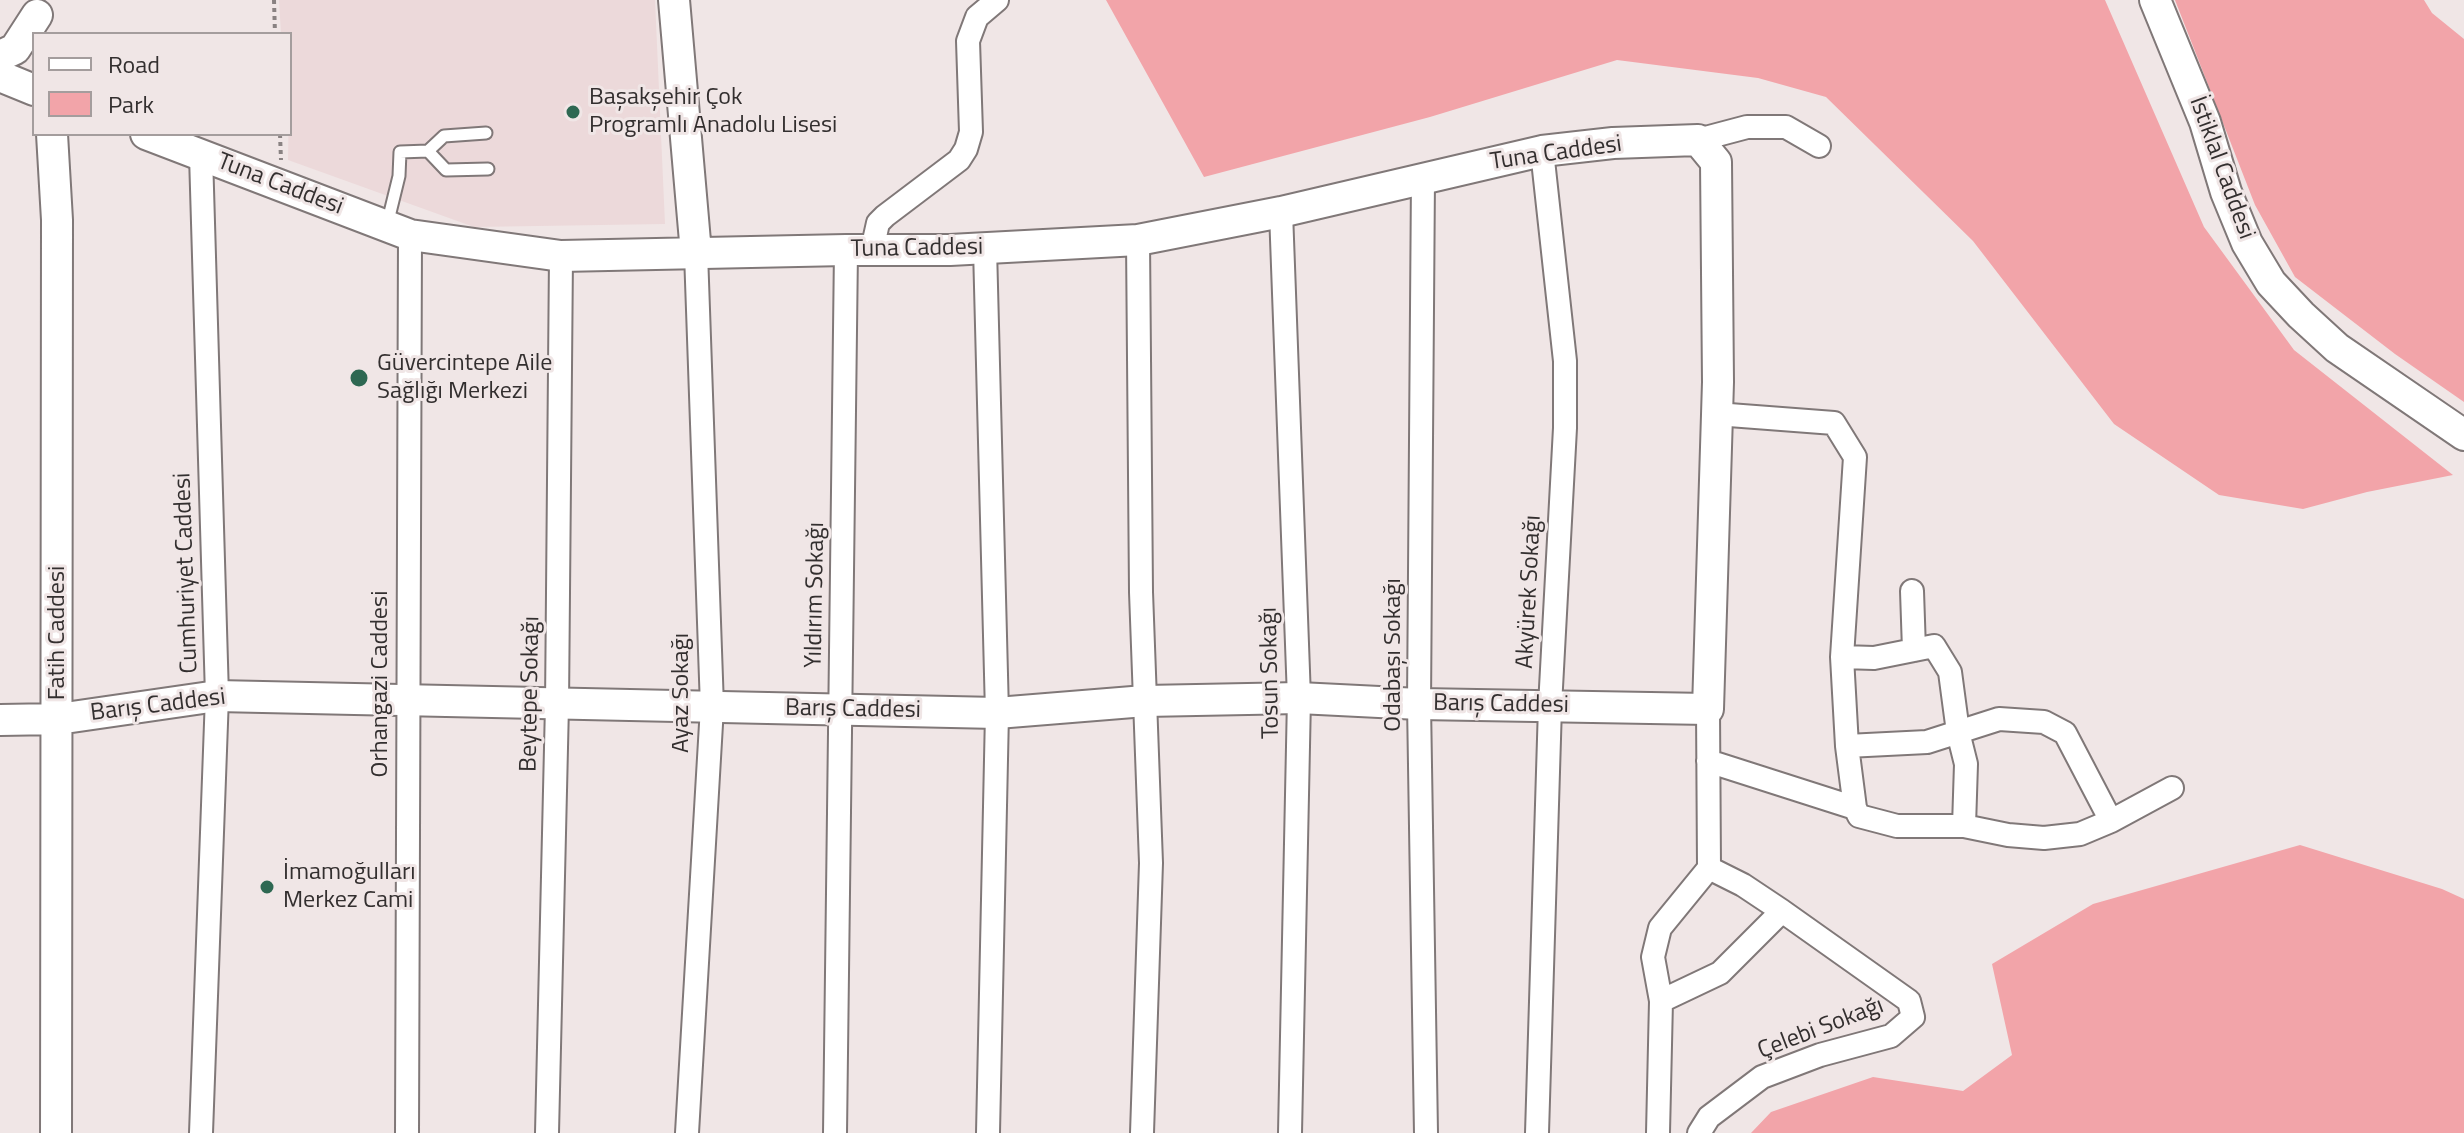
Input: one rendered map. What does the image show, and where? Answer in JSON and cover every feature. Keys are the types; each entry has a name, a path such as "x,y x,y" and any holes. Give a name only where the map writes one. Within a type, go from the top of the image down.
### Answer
{"street":[{"path":"674,0 696,253"},
{"path":"859,250 885,216 959,160 966,149 971,132 968,41 977,17 997,0"},
{"name":"İstiklal Caddesi","path":"2155,0 2205,122 2226,192 2247,243 2271,283 2337,348 2464,435"},
{"path":"0,56 15,49 37,16"},
{"path":"0,76 32,89"},
{"path":"1658,1133 1661,1001 1653,957 1660,928 1709,868 1708,709 1718,382 1716,162 1698,140 1747,127 1786,127 1819,146"},
{"name":"Fatih Caddesi","path":"52,136 57,220 56,1133"},
{"name":"Tuna Caddesi","path":"151,136 398,230 561,256 985,248 1138,240 1281,212 1542,151 1613,143 1698,140"},
{"name":"Akyürek Sokağı","path":"1537,1133 1550,706 1565,428 1565,361 1542,151"},
{"name":"Cumhuriyet Caddesi","path":"201,155 217,696 201,1133"},
{"name":"Odabaşı Sokağı","path":"1423,177 1419,704 1426,1133"},
{"name":"Tosun Sokağı","path":"1281,212 1299,698 1290,1133"},
{"name":"Orhangazi Caddesi","path":"398,230 406,700 407,1133"},
{"path":"1138,240 1141,592 1151,863 1142,1133"},
{"path":"985,248 997,713 988,1133"},
{"name":"Yıldırım Sokağı","path":"835,1133 840,709 859,250"},
{"name":"Ayaz Sokağı","path":"687,1133 712,707 696,253"},
{"name":"Beytepe Sokağı","path":"547,1133 557,705 561,256"},
{"path":"1716,414 1834,423 1855,457 1842,657 1847,746 1855,808 1859,816 1897,826 1964,826 2044,838 2080,834 2172,788"},
{"path":"1912,591 1914,650"},
{"path":"1842,657 1874,658 1934,646 1950,672 1966,764 1964,826"},
{"name":"Barış Caddesi","path":"0,720 58,719 217,696 997,713 1145,701 1299,698 1419,704 1708,709"},
{"path":"1847,746 1927,742 1999,719 2044,722 2065,733 2111,821"},
{"path":"1708,761 1855,808"},
{"name":"Çelebi Sokağı","path":"1699,1133 1709,1117 1762,1077 1820,1055 1891,1036 1913,1017 1909,1001 1743,885 1709,868"},
{"path":"1661,1001 1720,973 1782,911"}],"lane":[{"path":"398,230 400,152 428,151 444,136 486,133"},
{"path":"428,151 446,170 488,169"}],"path":[{"path":"274,0 275,32"}],"shaded area":[{"path":"279,0 655,0 665,224 474,227 288,160 288,136 292,136 292,32 281,32"}],"green space":[{"path":"1106,0 2105,0 2204,227 2294,350 2453,475 2367,492 2303,509 2219,495 2114,424 1973,241 1826,97 1758,78 1617,60 1430,117 1204,177"},
{"path":"2175,0 2424,0 2432,13 2464,39 2464,402 2395,354 2295,277 2255,205"},
{"path":"2300,845 2442,889 2464,899 2464,1133 1751,1133 1771,1112 1873,1077 1963,1091 2012,1055 1992,964 2093,904"}],"place":[{"name":"Başakşehir Çok Programlı Anadolu Lisesi","path":"573,112"},
{"name":"Güvercintepe Aile Sağlığı Merkezi","path":"359,378"},
{"name":"İmamoğulları Merkez Cami","path":"267,887"}]}
